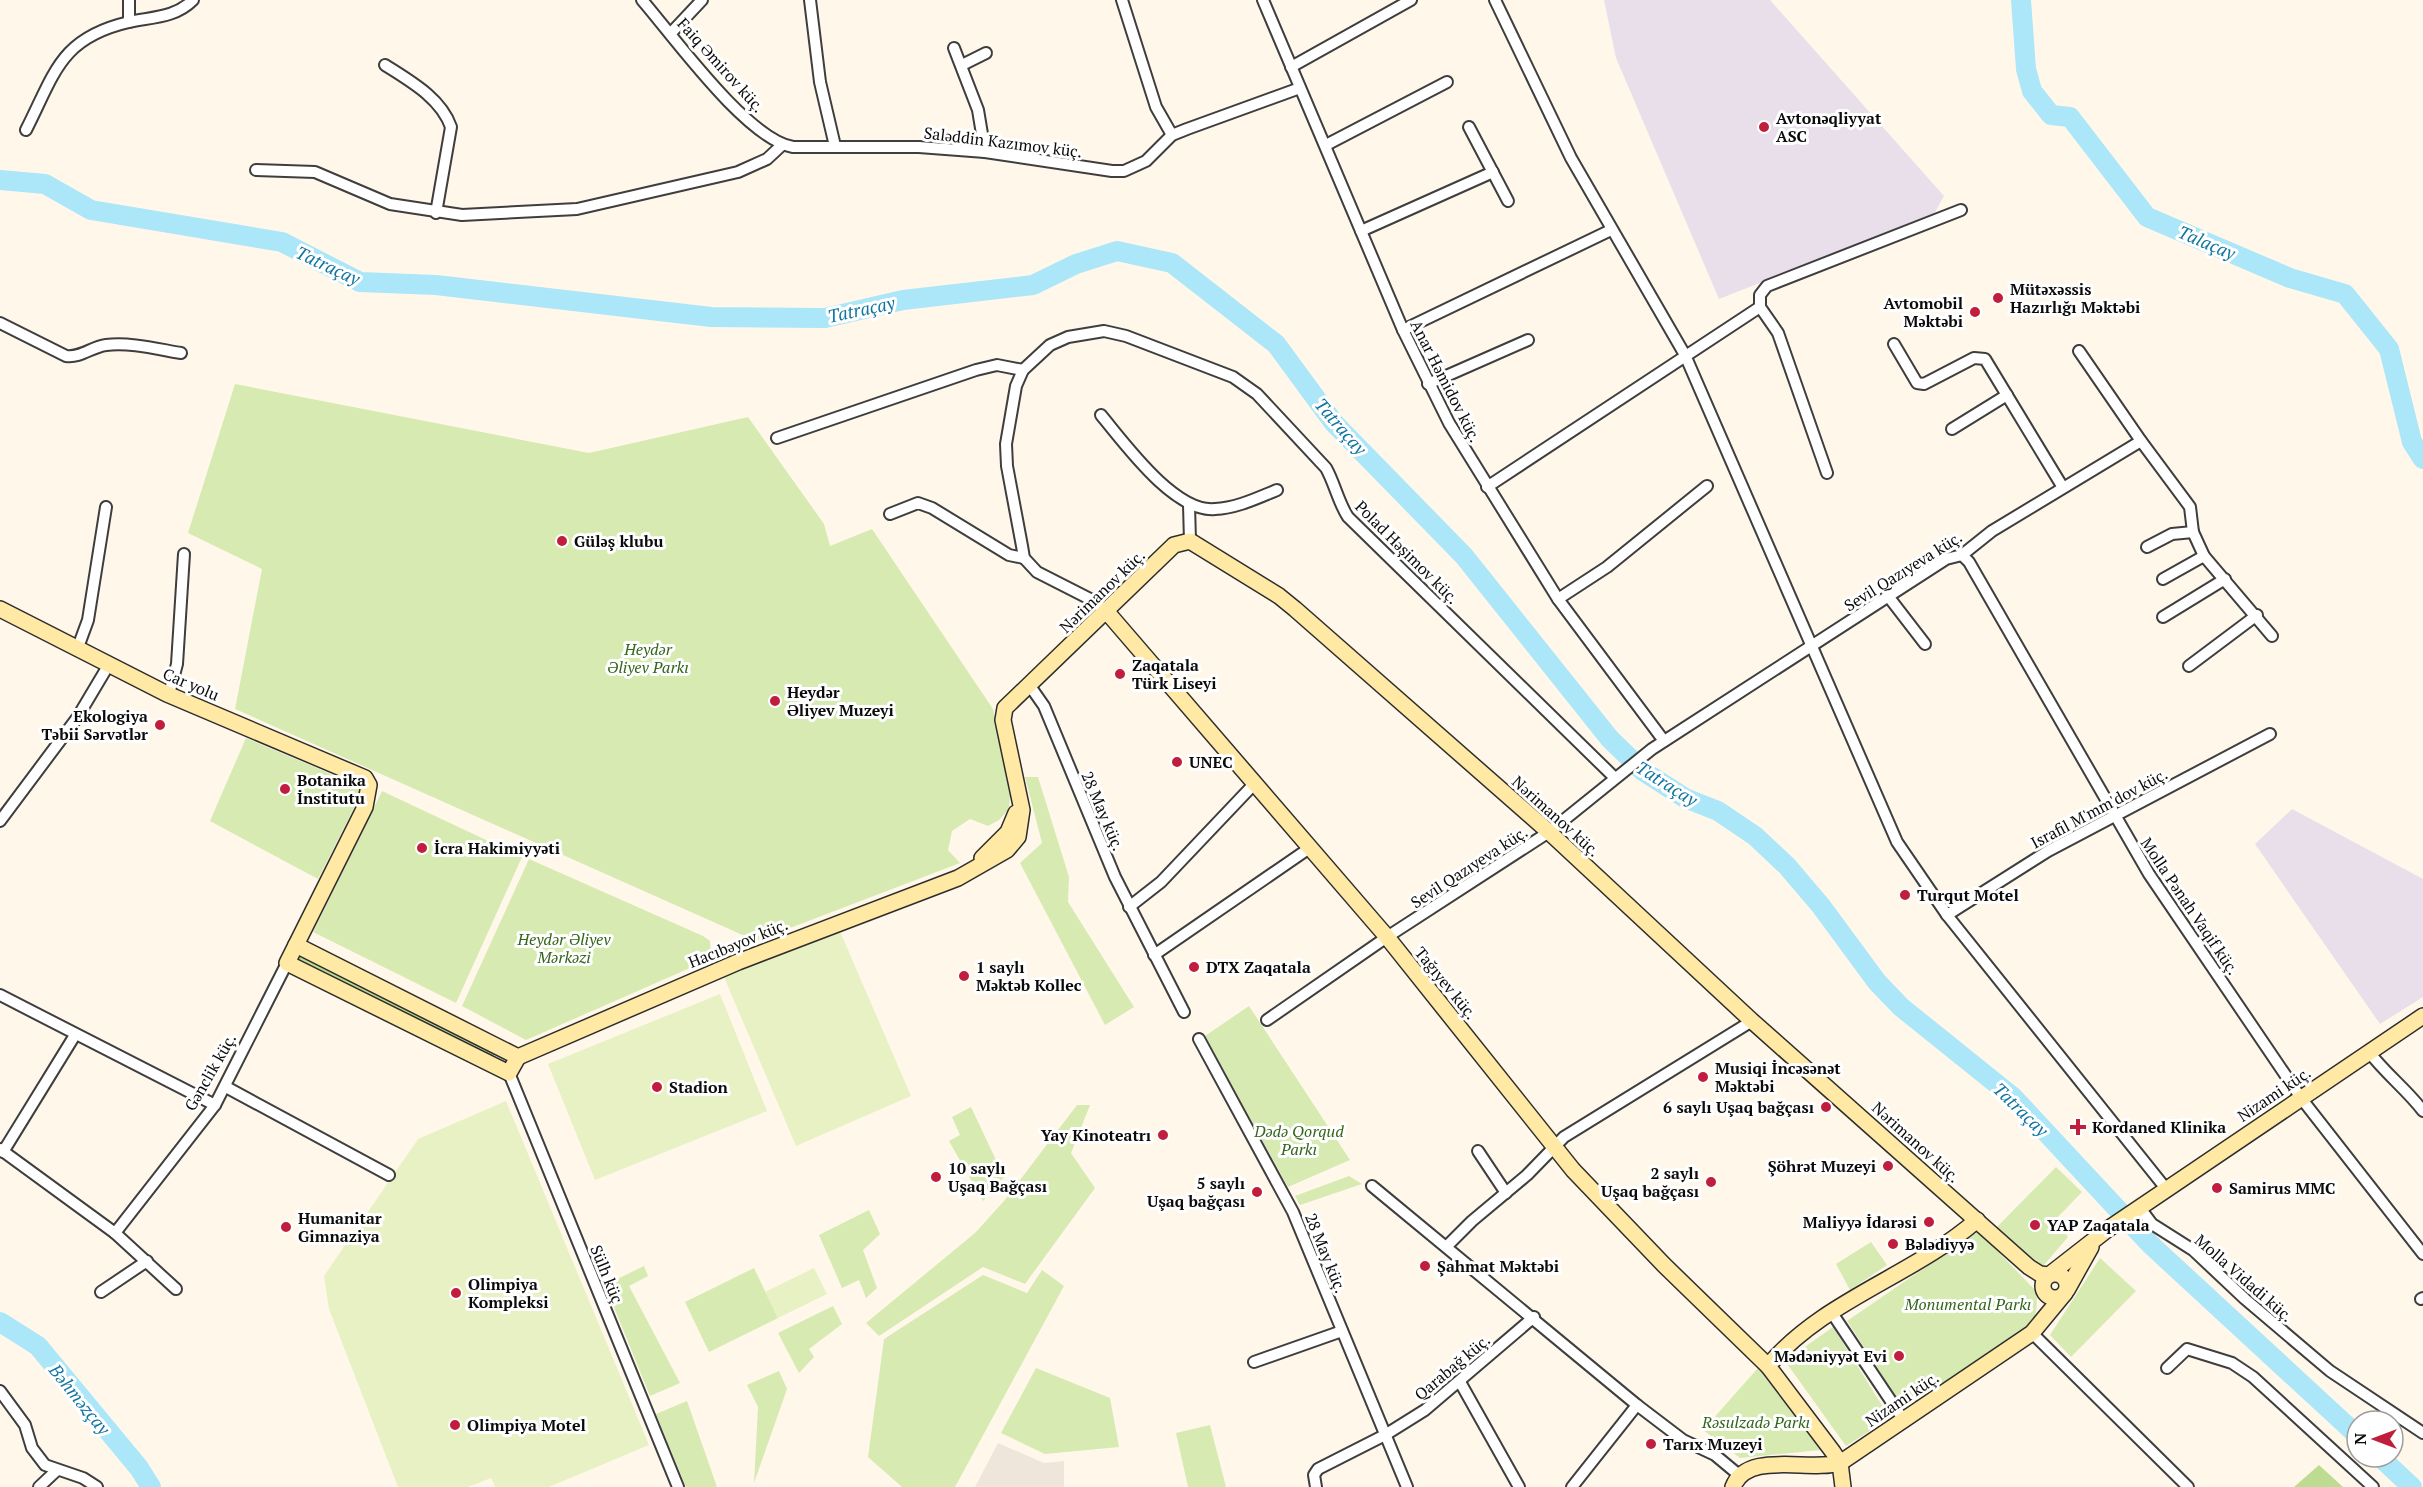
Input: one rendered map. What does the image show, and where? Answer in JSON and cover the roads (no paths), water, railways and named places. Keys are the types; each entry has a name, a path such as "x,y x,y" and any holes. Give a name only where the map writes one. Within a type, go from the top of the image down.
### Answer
{"street":[{"path":"129,0 129,22"},
{"path":"26,130 63,56 76,45 96,33 129,22 167,16 193,0"},
{"name":"Faiq Əmirov küç.","path":"642,0 728,99 782,145"},
{"path":"671,33 702,0"},
{"path":"810,0 820,82 835,146"},
{"path":"1122,0 1156,107 1172,135"},
{"name":"Anar Həmidov küç.","path":"1263,0 1428,384 1487,488 1558,599 1664,741"},
{"path":"1292,67 1411,0"},
{"path":"1495,0 1571,158 1685,355 1814,646 1887,821 1922,881 1947,915 2167,1190"},
{"path":"954,48 978,110 985,152"},
{"path":"962,65 986,53"},
{"path":"385,65 423,90 447,114 451,127 436,213"},
{"path":"1326,146 1447,81"},
{"name":"Saləddin Kazımov küç.","path":"782,145 887,145 985,152 1098,170 1124,171 1146,161 1172,135 1300,88"},
{"path":"1469,128 1508,201"},
{"path":"255,170 315,172 390,204 436,213 462,215 577,209 738,172 767,159 782,145"},
{"path":"1361,231 1493,172"},
{"path":"1827,472 1782,343 1769,317 1760,307 1760,295 1767,286 1961,210"},
{"path":"1403,330 1611,230"},
{"path":"1487,488 1760,307"},
{"path":"0,323 66,356 76,357 104,345 122,344 181,353"},
{"name":"Polad Həşimov küç.","path":"1024,558 1006,454 1016,386 1023,370 1050,345 1068,337 1104,331 1126,336 1204,365 1247,385 1326,468 1333,480 1340,505 1348,517 1617,775"},
{"path":"1428,384 1528,340"},
{"path":"1894,344 1917,383 1924,384 1980,357 1985,359 2062,486"},
{"path":"2079,351 2140,441 2190,507 2193,532 2204,556 2257,615 2272,636"},
{"path":"777,438 976,370 998,365 1023,370"},
{"path":"1952,429 2007,395"},
{"path":"1101,415 1144,467 1189,505 1214,510 1235,506 1277,490"},
{"name":"Sevil Qazıyeva küç.","path":"1267,1020 1387,937 1549,832 1617,775 1664,741 1946,559 1962,555 1992,531 2062,486 2140,441"},
{"path":"1558,599 1607,567 1707,486"},
{"path":"890,514 918,503 932,508 1009,555 1024,558 1037,572 1092,600 1107,612"},
{"path":"1189,505 1190,541"},
{"path":"77,650 88,620 106,507"},
{"path":"2147,547 2172,534 2193,532"},
{"name":"Nərimanov küç.","path":"1030,686 1174,545 1190,541 1279,596 1549,832 1752,1020 2034,1271 2049,1275"},
{"path":"169,694 177,664 184,554"},
{"name":"Molla Pənah Vaqif küç.","path":"1962,555 1969,562 2149,874 2301,1098 2423,1254"},
{"path":"2163,579 2204,556"},
{"path":"2163,617 2225,579"},
{"path":"1888,596 1926,644"},
{"name":"Car yolu","path":"0,609 108,666 358,774 369,785"},
{"name":"Tağıyev küç.","path":"1107,612 1387,937 1553,1147 1664,1265 1768,1366 1840,1463"},
{"path":"2189,666 2257,615"},
{"path":"0,821 77,718 108,666"},
{"name":"Hacıbəyov küç.","path":"518,1057 738,962 958,878 1008,850 1018,837 1022,818 1020,798 1003,720 1005,708 1030,686"},
{"name":"28 May küç.","path":"1030,686 1044,706 1129,907 1184,1012"},
{"name":"Israfil M'mm'dov küç.","path":"1947,915 2004,877 2270,734"},
{"path":"1129,907 1161,882 1255,783"},
{"name":"Gənclik küç.","path":"115,1233 226,1087 365,807 369,785"},
{"path":"1154,955 1311,847"},
{"path":"287,963 509,1073 518,1057 296,945"},
{"path":"0,995 214,1105"},
{"path":"1447,1246 1467,1225 1506,1193 1576,1128 1752,1020"},
{"name":"Nizami küç.","path":"2049,1275 2140,1208 2369,1052 2419,1021"},
{"path":"75,1035 2,1150 115,1233 176,1289"},
{"name":"28 May küç.","path":"1199,1039 1289,1204 1407,1487"},
{"path":"2369,1052 2423,1112"},
{"name":"Sülh küç","path":"509,1073 678,1487"},
{"path":"226,1087 388,1175"},
{"path":"1478,1151 1506,1193"},
{"path":"1372,1186 1534,1317 1637,1405 1683,1440 1715,1455 1736,1481 1753,1467 1823,1466 1840,1463 1844,1487"},
{"name":"Molla Vidadi küç.","path":"2140,1208 2152,1224 2193,1250 2245,1299 2330,1371 2423,1433"},
{"path":"1768,1366 1797,1335 1943,1245 1977,1220"},
{"name":"Nizami küç.","path":"1840,1463 2037,1328 2066,1292 2081,1262 2098,1237"},
{"path":"101,1292 147,1261"},
{"path":"2044,1291 2056,1298 2066,1292 2067,1284 2062,1276 2049,1275 2044,1280 2037,1328 2188,1487"},
{"path":"1832,1312 1903,1419"},
{"name":"Qarabağ küç.","path":"1316,1487 1314,1475 1318,1468 1386,1435 1425,1410 1534,1317"},
{"path":"1254,1362 1342,1331"},
{"path":"2167,1368 2187,1348 2232,1363 2253,1377 2373,1487"},
{"path":"1460,1382 1519,1487"},
{"path":"0,1390 25,1425 32,1448 45,1465 56,1471 83,1478 97,1487"},
{"path":"1572,1487 1637,1405"},
{"path":"39,1487 56,1471"}],"waterway":[{"name":"Talaçay","path":"2021,0 2026,69 2032,91 2051,115 2070,117 2147,217 2290,278 2345,294 2389,349 2412,442 2423,459"},
{"name":"Tatraçay","path":"0,180 45,184 91,210 282,242 360,282 436,285 711,317 825,318 903,300 1033,285 1076,264 1117,251 1172,263 1276,344 1334,423 1464,556 1610,739 1643,771 1685,798 1718,811 1755,836 1787,866 1821,906 1877,982 1901,1007 2013,1097 2150,1244 2345,1424"},
{"name":"Bəhməzçay","path":"0,1322 38,1346 139,1468 151,1487"},
{"name":"Tatraçay","path":"2393,1469 2412,1487"}],"place":[{"name":"Avtonəqliyyat ASC","path":"1764,127"},
{"name":"Mütəxəssis Hazırlığı Məktəbi","path":"1998,298"},
{"name":"Avtomobil Məktəbi","path":"1975,312"},
{"name":"Güləş klubu","path":"562,541"},
{"name":"Zaqatala Türk Liseyi","path":"1120,674"},
{"name":"Heydər Əliyev Muzeyi","path":"775,701"},
{"name":"Ekologiya Təbii Sərvətlər","path":"160,725"},
{"name":"UNEC","path":"1177,762"},
{"name":"Botanika İnstitutu","path":"285,789"},
{"name":"İcra Hakimiyyəti","path":"422,848"},
{"name":"Turqut Motel","path":"1905,895"},
{"name":"DTX Zaqatala","path":"1194,967"},
{"name":"1 saylı Məktəb Kollec","path":"964,976"},
{"name":"Musiqi İncəsənət Məktəbi","path":"1703,1077"},
{"name":"Stadion","path":"657,1087"},
{"name":"6 saylı Uşaq bağçası","path":"1826,1107"},
{"name":"Kordaned Klinika","path":"2078,1127"},
{"name":"Yay Kinoteatrı","path":"1163,1135"},
{"name":"Şöhrət Muzeyi","path":"1888,1166"},
{"name":"10 saylı Uşaq Bağçası","path":"936,1177"},
{"name":"2 saylı Uşaq bağçası","path":"1711,1182"},
{"name":"Samirus MMC","path":"2217,1188"},
{"name":"5 saylı Uşaq bağçası","path":"1257,1192"},
{"name":"Maliyyə İdarəsi","path":"1929,1222"},
{"name":"YAP Zaqatala","path":"2035,1225"},
{"name":"Humanitar Gimnaziya","path":"286,1227"},
{"name":"Bələdiyyə","path":"1893,1244"},
{"name":"Şahmat Məktəbi","path":"1425,1266"},
{"name":"Olimpiya Kompleksi","path":"456,1293"},
{"name":"Mədəniyyət Evi","path":"1899,1356"},
{"name":"Olimpiya Motel","path":"455,1425"},
{"name":"Tarıx Muzeyi","path":"1651,1444"}],"park label":[{"name":"Heydər Əliyev Parkı","path":"648,658"},
{"name":"Heydər Əliyev Mərkəzi","path":"564,948"},
{"name":"Dədə Qorqud Parkı","path":"1299,1140"},
{"name":"Monumental Parkı","path":"1968,1304"},
{"name":"Rəsulzadə Parkı","path":"1756,1422"}]}
